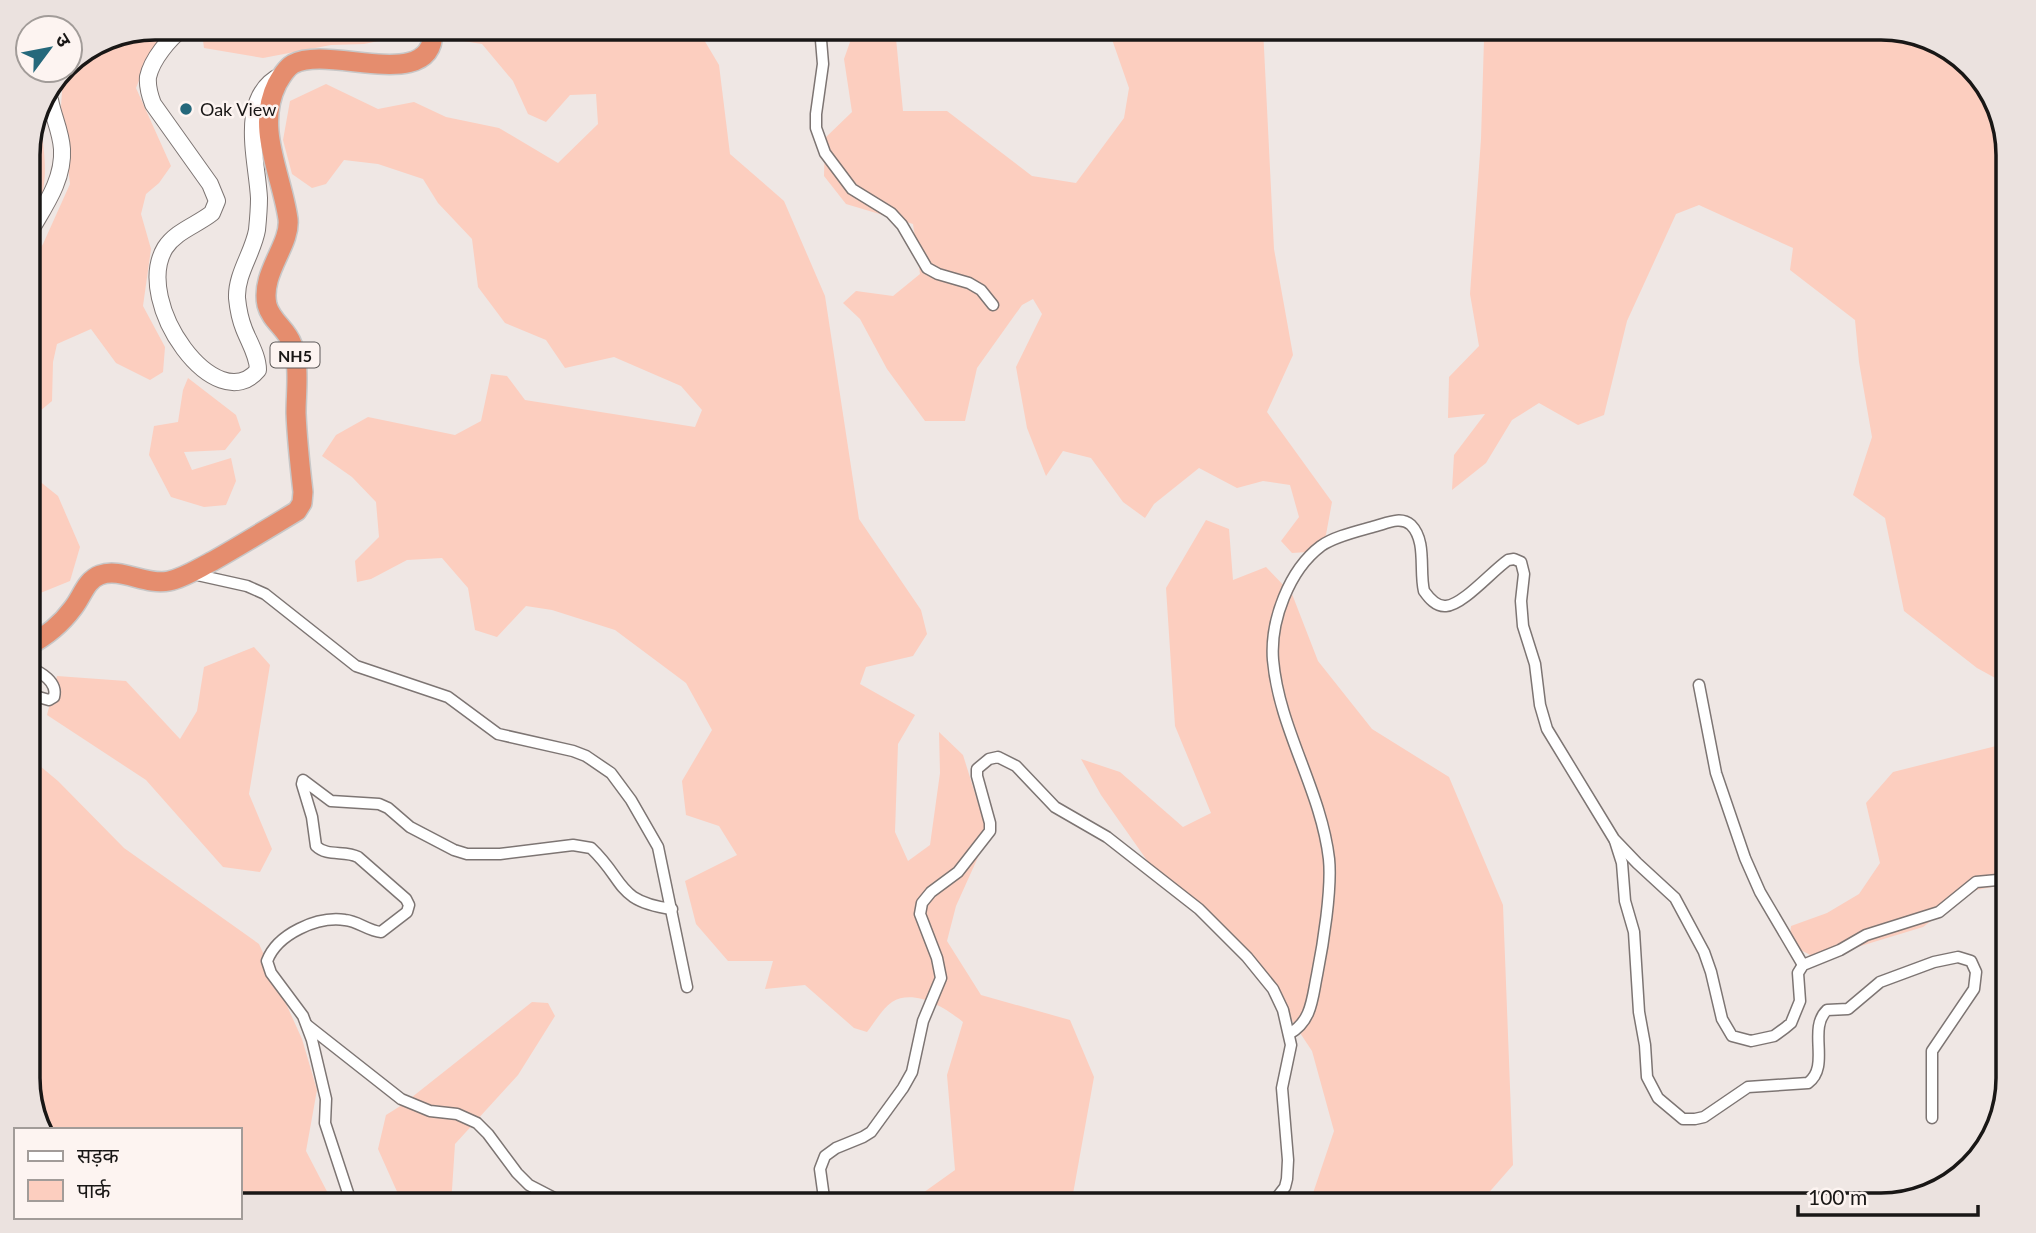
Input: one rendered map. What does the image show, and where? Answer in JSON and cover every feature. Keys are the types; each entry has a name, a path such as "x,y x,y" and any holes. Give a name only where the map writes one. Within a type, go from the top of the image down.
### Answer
{"highway":[{"path":"282,75 293,64 312,59 368,64 410,64 425,55 433,40"},
{"name":"NH5","path":"40,637 60,623 74,608 89,582 98,575 109,573 158,582 170,581 190,573 296,511 302,503 295,356 287,333 274,319 267,305 267,284 288,228 269,121 274,90 282,75"}],"street":[{"path":"169,40 149,76 148,90 153,104 210,184 217,201 212,214 179,233 164,250 157,273 158,293 163,310 186,351 203,369 227,381 248,379 258,370 257,360 242,327 237,293 256,234 259,214 253,147 255,113 262,89 270,80 282,75"},
{"path":"821,40 823,64 816,128 825,153 852,188 891,213 902,225 927,268 937,274 969,283 981,290 993,305"},
{"path":"40,214 59,176 62,162 62,146 52,106"},
{"path":"1289,1034 1301,1026 1309,1015 1321,957 1329,860 1317,810 1284,714 1273,659 1274,635 1279,611 1292,582 1307,560 1327,542 1396,520 1408,523 1418,537 1424,591 1438,605 1445,607 1459,601 1508,560 1521,562 1524,574 1521,615 1535,664 1544,720 1578,782 1614,839 1675,898 1704,952 1722,1019 1732,1036 1745,1041 1765,1039 1791,1023 1800,1001 1798,973 1803,965 1840,950 1866,935 1939,912 1976,881 1996,880"},
{"path":"190,573 247,586 265,594 356,666 447,697 498,734 573,751 597,763 622,786 658,847 673,909 687,987"},
{"path":"40,672 55,692 54,697 49,700 40,697"},
{"path":"1699,685 1711,753 1745,858 1760,892 1803,965"},
{"path":"823,1193 820,1169 825,1156 836,1148 872,1132 912,1072 923,1021 941,978 937,958 920,914 922,903 930,892 958,872 990,831 977,769 989,759 998,757 1016,766 1055,807 1107,837 1207,916 1273,989 1283,1010 1289,1034 1290,1054 1282,1088 1288,1169 1285,1187 1280,1193"},
{"path":"544,1193 529,1185 517,1173 477,1123 457,1114 430,1111 401,1100 307,1026 269,969 268,959 273,948 301,929 333,920 349,920 381,932 407,912 409,905 406,899 358,856 322,851 316,846 303,780 331,802 379,804 419,832 454,850 500,854 573,845 591,848 630,896 647,905 673,909"},
{"path":"1614,839 1622,863 1625,901 1634,932 1639,1012 1647,1077 1653,1090 1668,1107 1684,1119 1695,1119 1704,1117 1748,1087 1808,1083 1817,1071 1819,1022 1823,1013 1831,1009 1848,1009 1874,986 1891,978 1934,962 1963,957 1975,967 1976,980 1967,1000 1932,1051 1932,1118"},
{"path":"307,1026 326,1098 325,1123 348,1193"}],"green space":[{"path":"163,40 146,63 136,88 171,166 159,183 146,194 141,214 151,249 143,306 165,347 163,372 150,380 116,363 91,329 57,344 53,362 52,401 40,411 40,249 70,184 61,106 62,88 66,84 84,84 84,66 111,49 133,42"},
{"path":"203,40 383,40 364,44 331,45 263,58 204,48"},
{"path":"457,40 704,40 719,65 730,154 784,201 825,296 859,519 921,610 927,634 913,656 866,667 860,684 915,715 898,744 895,832 908,861 930,845 940,773 939,732 963,755 988,835 956,906 947,941 981,995 1070,1020 1094,1077 1073,1193 923,1193 955,1170 947,1075 963,1022 939,1006 910,997 892,1002 867,1032 854,1028 805,985 765,989 773,961 728,961 696,924 685,881 737,855 719,826 686,815 682,781 712,730 686,683 615,630 552,610 526,606 497,637 475,630 468,588 442,558 407,560 371,579 357,582 355,561 379,537 376,502 352,477 322,456 336,435 368,417 455,435 481,421 491,374 507,376 525,400 695,427 702,410 681,386 614,357 565,368 546,340 505,323 478,287 472,239 438,203 423,179 378,164 344,160 326,184 312,188 292,174 283,140 290,101 326,84 378,109 414,102 446,117 499,128 558,163 598,124 596,94 570,95 546,122 528,114 513,81 482,44"},
{"path":"851,40 896,40 903,111 947,111 1032,176 1076,183 1124,118 1129,88 1112,40 1264,40 1274,249 1293,355 1267,412 1332,502 1323,551 1292,553 1281,541 1299,517 1290,485 1263,481 1237,488 1199,468 1154,504 1145,518 1123,502 1091,458 1063,451 1046,476 1027,428 1016,367 1042,314 1033,299 1022,305 977,368 965,421 925,421 887,369 860,319 843,303 856,291 893,296 920,274 913,224 846,204 824,176 825,138 852,112 844,59"},
{"path":"1484,40 1896,41 1925,49 1938,56 1967,80 1990,118 1996,148 1996,678 1977,668 1904,611 1885,518 1853,495 1872,437 1855,320 1790,270 1793,248 1699,205 1676,214 1627,321 1604,415 1578,425 1539,403 1512,420 1486,463 1452,490 1454,455 1485,414 1448,418 1449,377 1479,346 1470,294 1481,139"},
{"path":"42,137 45,174 40,202"},
{"path":"188,378 236,415 241,430 225,450 184,452 192,470 231,458 236,481 226,505 204,507 171,497 149,455 154,426 178,422 183,390"},
{"path":"40,482 58,496 80,547 70,581 40,593"},
{"path":"1206,520 1229,529 1233,580 1266,567 1292,594 1318,661 1372,729 1449,777 1503,905 1513,1165 1488,1193 1313,1193 1334,1131 1312,1051 1261,974 1158,876 1101,795 1081,759 1120,772 1183,827 1211,813 1175,726 1166,588"},
{"path":"254,647 270,665 249,794 272,849 260,872 223,867 146,780 47,715 57,676 126,681 180,739 197,711 204,667"},
{"path":"1996,746 1996,886 1971,891 1923,927 1818,959 1789,944 1791,926 1827,913 1859,894 1880,863 1866,803 1893,772"},
{"path":"40,766 124,848 259,944 302,1039 317,1090 306,1151 328,1193 242,1193 242,1128 52,1128 46,1115 40,1085"},
{"path":"532,1002 548,1003 555,1016 518,1075 455,1144 452,1193 398,1193 378,1149 386,1115"}],"place":[{"name":"Oak View","path":"186,109"}]}
